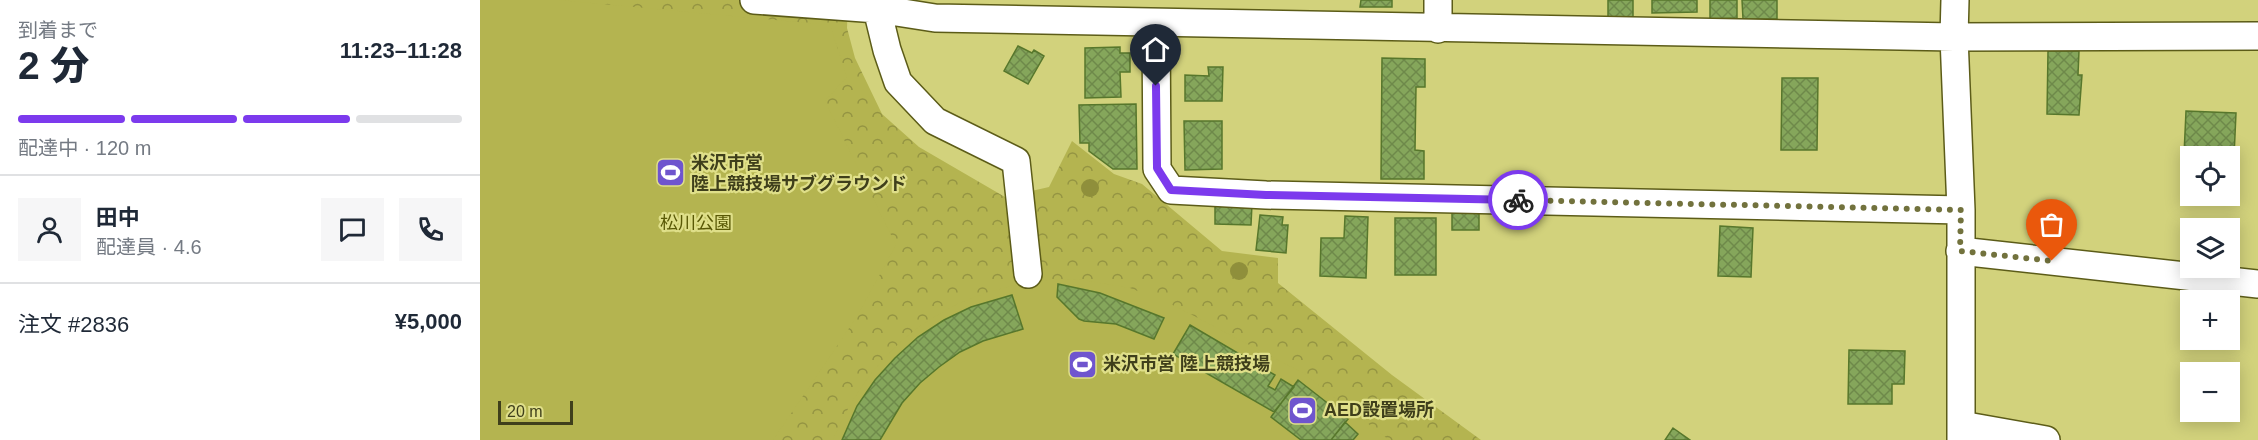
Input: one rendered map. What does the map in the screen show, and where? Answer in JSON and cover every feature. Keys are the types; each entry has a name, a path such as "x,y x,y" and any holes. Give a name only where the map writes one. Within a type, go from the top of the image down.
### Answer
{"street":[{"path":"754,0 877,5 935,18 1156,24 1954,37 2258,36"},
{"path":"1438,0 1438,28"},
{"path":"1955,0 1954,37 1961,210 1961,432 2046,440"},
{"path":"877,5 887,50 898,82 934,121 1016,161 1028,274"},
{"path":"1156,24 1157,168 1171,190 1266,195 1961,210"},
{"path":"1960,251 2258,284"}],"green space":[{"name":"松川公園","path":"480,0 848,0 847,28 855,58 882,114 919,147 1005,197 1049,187 1072,141 1114,174 1142,184 1222,251 1278,258 1278,283 1392,375 1481,440 480,440"},
{"name":"米沢市営 陸上競技場サブグラウンド","path":"480,0 559,0 830,25 847,77 825,101 896,245 856,318 773,440 480,440"},
{"name":"米沢市営 陸上競技場","path":"1059,279 1083,280 1130,288 1175,306 1303,373 1389,440 833,440 850,405 871,374 894,348 921,325 951,307 984,294 1020,284"}],"building":[{"path":"1361,0 1392,0 1392,7 1360,7"},
{"path":"1608,0 1633,0 1633,17 1608,18"},
{"path":"1652,0 1697,0 1697,12 1652,13"},
{"path":"1710,0 1737,0 1737,18 1710,19"},
{"path":"1742,0 1777,0 1777,19 1743,19"},
{"path":"1018,46 1032,53 1034,50 1044,56 1028,84 1004,71"},
{"path":"1120,47 1120,53 1130,53 1130,72 1120,72 1121,97 1085,98 1085,48"},
{"path":"2048,51 2079,51 2078,75 2082,75 2079,115 2047,114"},
{"path":"1382,58 1425,59 1425,87 1416,87 1415,150 1424,151 1424,179 1381,179"},
{"path":"1208,67 1223,67 1222,101 1185,101 1185,75 1209,76"},
{"path":"1782,78 1818,78 1817,150 1781,150"},
{"path":"1136,104 1137,169 1113,169 1089,151 1089,143 1080,143 1079,105"},
{"path":"2186,111 2236,113 2234,146 2184,146"},
{"path":"1184,121 1222,121 1222,169 1185,170"},
{"path":"1215,203 1252,204 1251,225 1215,224"},
{"path":"1452,206 1479,206 1479,230 1452,230"},
{"path":"1260,215 1283,217 1282,225 1288,225 1286,253 1256,250"},
{"path":"1345,216 1368,217 1366,278 1320,276 1321,238 1344,238"},
{"path":"1395,218 1436,218 1436,275 1395,275"},
{"path":"1720,226 1753,228 1751,277 1718,276"},
{"path":"1058,284 1100,293 1164,318 1154,339 1116,324 1084,321 1079,319 1057,297"},
{"path":"1012,295 1023,329 983,341 960,352 939,367 902,403 880,440 842,440 857,406 875,380 918,337 944,320 971,307"},
{"path":"1190,325 1275,375 1268,386 1275,390 1281,379 1294,387 1274,412 1173,354"},
{"path":"1849,350 1905,351 1904,384 1892,384 1892,404 1848,404"},
{"name":"米沢市営 陸上競技場","path":"1298,380 1348,419 1331,440 1301,440 1271,417"},
{"path":"1345,422 1358,434 1353,440 1331,440"},
{"path":"1673,428 1690,440 1665,440"}],"way so far":[{"path":"1518,200 1961,210 1960,251 2052,261"}],"place":[{"name":"米沢市営 陸上競技場サブグラウンド","path":"670,173"},
{"name":"米沢市営 陸上競技場","path":"1082,364"},
{"name":"AED設置場所","path":"1303,410"}],"route":[{"path":"1156,86 1157,168 1171,190 1266,195 1518,200"}]}
